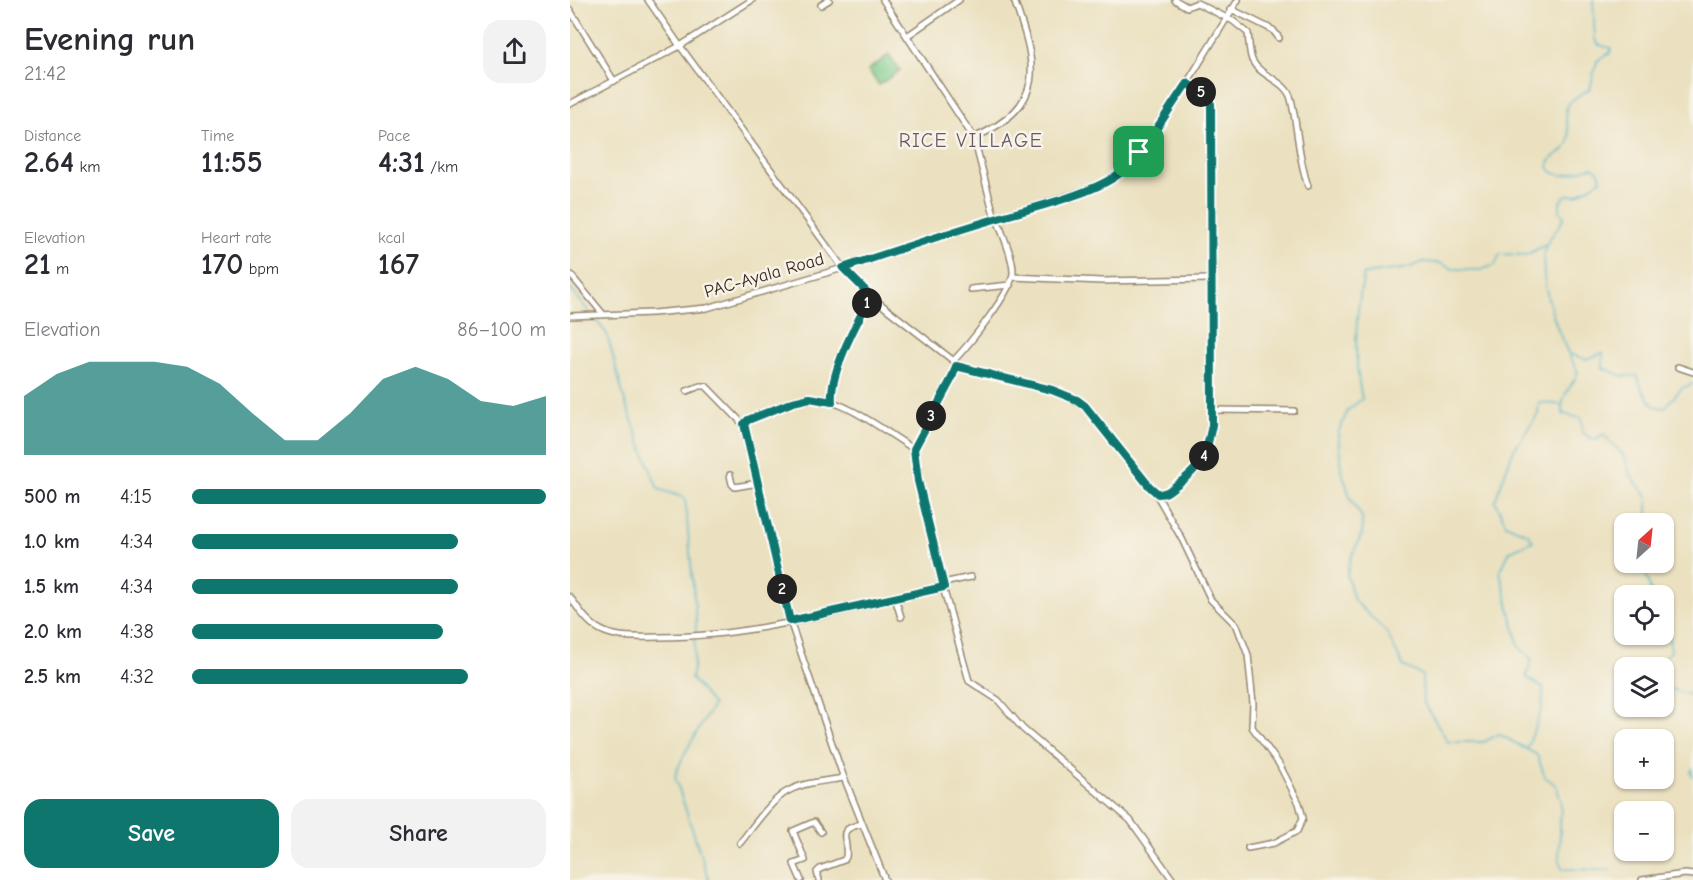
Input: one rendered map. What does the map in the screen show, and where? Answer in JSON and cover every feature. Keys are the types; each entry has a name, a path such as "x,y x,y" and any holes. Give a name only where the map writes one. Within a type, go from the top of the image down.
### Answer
{"street":[{"path":"648,0 843,268 871,296 955,363 1052,390 1077,400 1085,406 1155,492 1182,538 1211,600 1230,618 1240,632 1246,649 1250,674 1254,710 1252,728 1279,764 1302,811 1302,823 1297,831 1274,843 1248,848"},
{"path":"570,104 680,46 752,0"},
{"path":"821,5 829,0"},
{"path":"883,0 974,138 996,219 1012,264 1013,277 1010,285 955,363 952,378 914,449 918,481 969,681 998,700 1023,729 1130,820 1173,880"},
{"path":"907,36 959,0"},
{"path":"974,138 1010,116 1024,101 1031,87 1030,55 1014,0"},
{"path":"1175,0 1187,7 1197,3 1226,17 1248,33 1251,58 1255,65 1283,86 1291,99 1301,167 1308,186"},
{"name":"PAC-Ayala Road","path":"570,316 653,313 707,308 843,268 1098,186 1122,171 1139,152 1187,83 1238,0"},
{"path":"1231,9 1273,30 1279,38"},
{"path":"570,10 614,81"},
{"path":"1155,492 1164,494 1194,472 1206,454 1212,425 1211,104 1207,97 1187,83"},
{"path":"570,274 601,314"},
{"path":"1013,277 1101,281 1211,279"},
{"path":"971,289 1010,285"},
{"path":"832,402 831,395 841,359 850,335 871,296"},
{"path":"1678,367 1693,372"},
{"path":"687,391 706,386 744,424 790,621 844,778 885,880"},
{"path":"744,424 748,420 793,402 810,398 832,402 914,449"},
{"path":"1212,410 1294,411"},
{"path":"730,475 735,487 758,483"},
{"path":"570,597 587,620 603,632 628,637 684,637 726,633 790,621 895,598 971,577"},
{"path":"895,598 901,617"},
{"path":"740,843 780,797 789,791 804,785 844,778"},
{"path":"801,880 794,864 805,860 793,831 814,822 821,832"},
{"path":"819,880 817,872 820,869 844,860 846,857 844,834 846,830 851,826 862,824"},
{"path":"1642,880 1693,875"}],"green space":[{"path":"889,55 900,70 879,85 868,70"}],"waterway":[{"path":"1593,0 1595,40 1599,45 1611,48 1610,53 1597,61 1590,89 1576,97 1566,108 1569,141 1565,149 1553,157 1548,167 1553,172 1563,175 1593,167 1599,172 1601,180 1576,195 1566,195 1560,202 1560,211 1564,217 1545,248 1544,278 1552,312 1578,372 1564,397 1563,414 1581,418 1583,433 1594,440 1604,434 1623,455 1630,473 1647,498 1648,513"},
{"path":"1545,245 1526,255 1500,254 1495,265 1480,270 1453,269 1440,263 1423,262 1408,268 1364,274 1356,336 1357,368 1362,399 1348,410 1338,433 1341,469 1351,500 1362,517 1362,534 1350,560 1347,575 1354,600 1387,633 1403,666 1422,675 1423,701 1448,742 1484,742 1499,734 1537,755 1545,777 1556,785 1561,801 1559,857 1562,869 1612,870"},
{"path":"570,288 590,313"},
{"path":"593,317 607,334 625,402 658,489 685,498 696,633"},
{"path":"1569,354 1586,359 1603,353 1603,368 1623,376 1637,376 1643,391 1654,406 1664,408 1682,388 1693,384"},
{"path":"1527,749 1542,708 1543,688 1526,677 1532,659 1519,647 1500,572 1510,551 1533,541 1528,534 1506,524 1495,501 1513,451 1538,414 1539,402 1561,405"},
{"path":"1646,573 1649,585"},
{"path":"695,637 691,678 713,705 687,749 675,777 709,880"},
{"path":"1664,657 1671,652 1670,645"},
{"path":"1674,690 1693,696"},
{"path":"1693,768 1691,773 1693,776"}],"district":[{"name":"RICE VILLAGE","path":"971,140"}],"route":[{"path":"1187,83 1207,97 1211,104 1212,425 1206,454 1194,472 1168,492 1158,494 1149,486 1085,406 1077,400 1052,390 956,366 952,378 914,449 918,481 944,587 790,621 744,424 748,420 793,402 810,398 832,402 831,395 841,359 850,335 871,296 843,268 1098,186 1122,171 1139,152 1187,83"}]}
